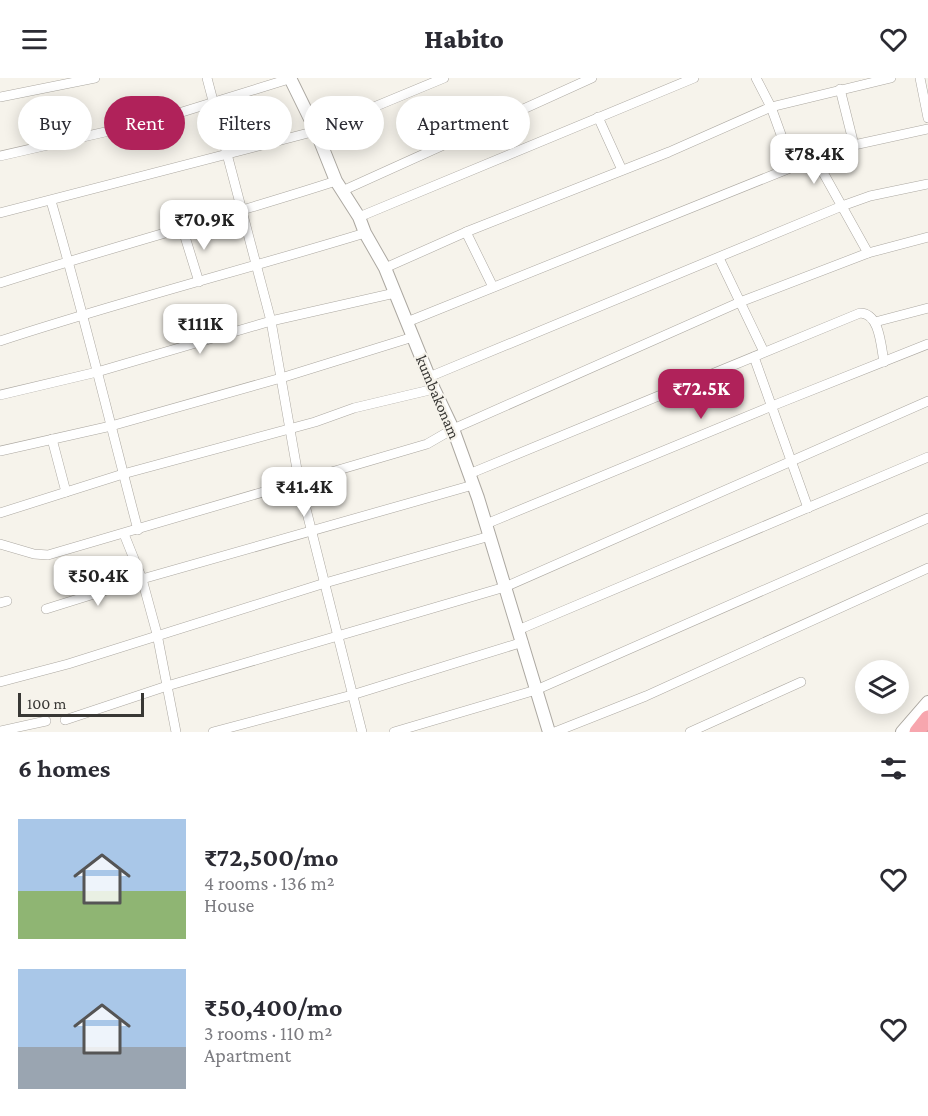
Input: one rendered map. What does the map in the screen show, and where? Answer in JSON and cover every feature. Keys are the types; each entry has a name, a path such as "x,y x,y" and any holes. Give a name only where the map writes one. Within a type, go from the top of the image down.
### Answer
{"highway":[{"path":"917,732 928,718"}],"street":[{"path":"0,97 51,82 95,78"},
{"path":"207,78 212,96"},
{"path":"235,96 290,78"},
{"name":"kumbakonam","path":"290,78 304,107"},
{"path":"384,103 444,78"},
{"path":"0,283 182,227 339,186 592,78"},
{"path":"359,217 694,78"},
{"path":"756,78 771,107 792,165"},
{"path":"385,268 466,232 669,152 771,107 891,78"},
{"path":"920,78 928,118"},
{"path":"840,89 854,145"},
{"path":"0,156 153,121 197,108"},
{"path":"598,117 622,170"},
{"path":"408,322 792,165 854,145 928,129"},
{"path":"0,213 304,134"},
{"path":"226,150 271,321 299,482 362,732"},
{"name":"kumbakonam","path":"324,150 339,186 359,217 365,233 385,268 453,429 488,530 549,732"},
{"path":"814,158 868,253"},
{"path":"0,513 123,474 289,429 432,382 842,206 870,196 928,183"},
{"path":"51,201 84,313 138,530"},
{"path":"182,227 199,282"},
{"path":"466,232 493,287"},
{"path":"0,340 84,313 257,266 365,233"},
{"path":"0,544 34,554 48,555 427,444 453,429 740,302 868,253 928,237"},
{"path":"719,258 740,302 759,354 772,406 808,508"},
{"path":"0,394 97,372 271,321 395,292"},
{"path":"875,322 928,308"},
{"path":"46,609 312,530 471,479 759,354 860,313 871,316 875,322 884,362"},
{"path":"0,451 111,426 281,378 413,337"},
{"path":"0,682 68,664 488,530 772,406 928,344"},
{"path":"65,720 167,686 505,587 928,401"},
{"path":"52,439 66,492"},
{"path":"213,732 352,695 520,636 928,457"},
{"path":"394,732 536,690 928,518"},
{"path":"124,534 142,579 158,634 176,732"},
{"path":"555,732 646,696 928,568"},
{"path":"690,732 801,682"},
{"path":"902,732 928,702"},
{"path":"0,731 46,721"}]}
